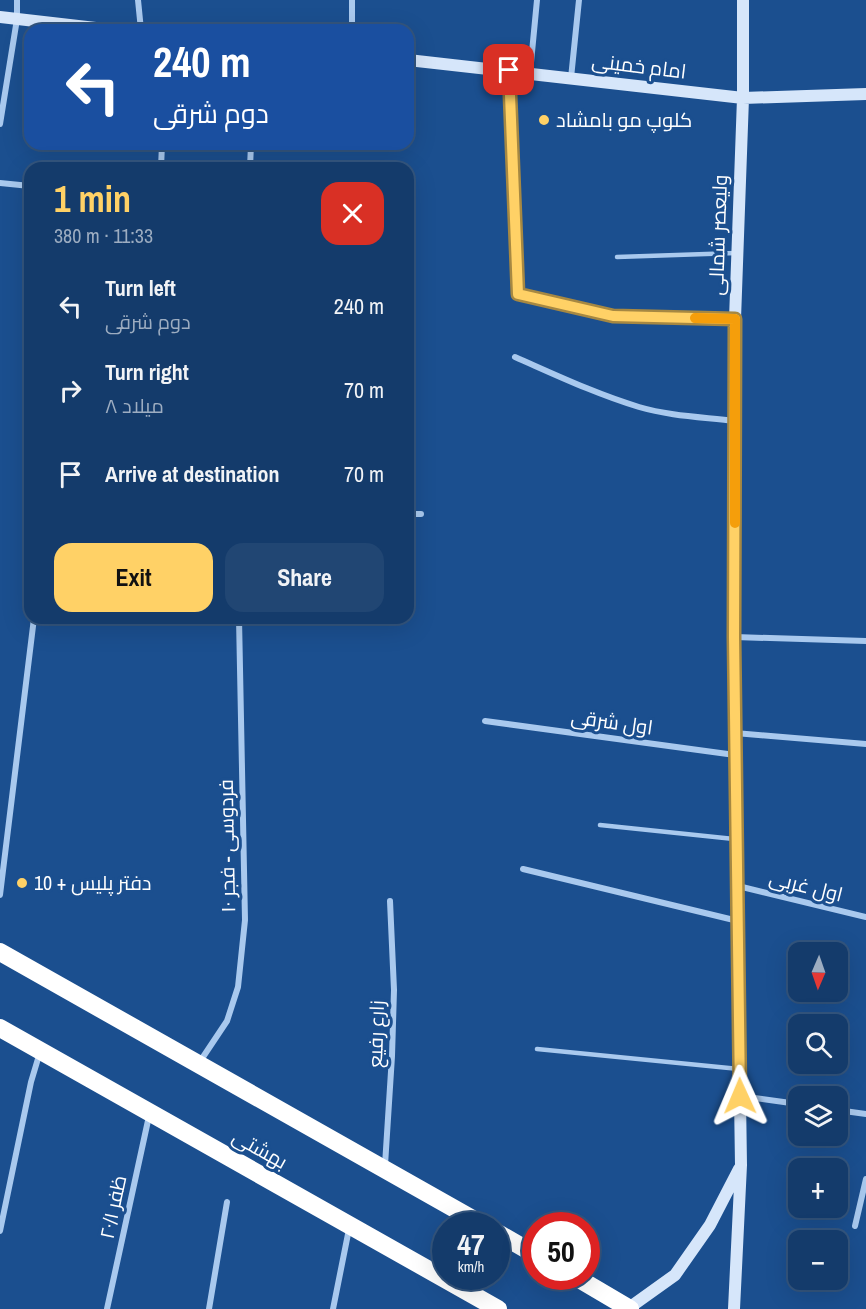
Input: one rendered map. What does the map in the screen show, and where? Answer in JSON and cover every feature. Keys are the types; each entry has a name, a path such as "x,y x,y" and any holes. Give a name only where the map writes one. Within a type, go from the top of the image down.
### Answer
{"highway":[{"path":"0,952 460,1212"},
{"name":"بهشتی","path":"0,1028 498,1309"},
{"path":"598,1290 629,1308"}],"main road":[{"name":"ولیعصر شمالی","path":"734,1309 741,1165 734,637 735,319 743,98 743,0"},
{"path":"0,17 55,24"},
{"name":"امام خمینی","path":"414,61 743,98 866,94"},
{"path":"629,1308 675,1275 710,1225 741,1165"}],"street":[{"path":"0,124 17,20 17,0"},
{"path":"138,0 140,24"},
{"path":"352,0 352,24"},
{"path":"530,73 537,0"},
{"path":"571,78 579,0"},
{"path":"0,183 24,185"},
{"path":"515,357 587,389 640,407 672,414 735,421"},
{"path":"414,514 421,514"},
{"path":"0,895 32,624"},
{"name":"فردوسی - فجر ۱۰","path":"199,1064 227,1022 238,987 245,920 239,624"},
{"path":"734,637 866,641"},
{"name":"اول شرقی","path":"484,721 735,755"},
{"path":"735,733 866,744"},
{"path":"523,869 738,921"},
{"name":"اول غربی","path":"738,886 866,917"},
{"name":"زارع رفیع","path":"385,1168 394,1001 390,901"},
{"path":"0,1231 31,1082 40,1051"},
{"path":"740,1096 788,1103"},
{"path":"848,1112 866,1114"},
{"name":"ظفر ۲۰/۱","path":"107,1309 150,1113"},
{"path":"855,1226 866,1179"},
{"path":"209,1309 227,1202"},
{"path":"333,1309 350,1225"}],"lane":[{"path":"509,70 518,294 613,316 735,319"},
{"path":"617,257 736,253"},
{"path":"600,825 737,839"},
{"path":"537,1049 739,1069"}],"slow traffic":[{"path":"695,318 735,319 735,523"}],"place":[{"name":"کلوپ مو بامشاد","path":"544,120"},
{"name":"دفتر پلیس + 10","path":"22,883"}],"route":[{"path":"509,70 518,294 613,316 735,319 734,637 740,1096"}]}
